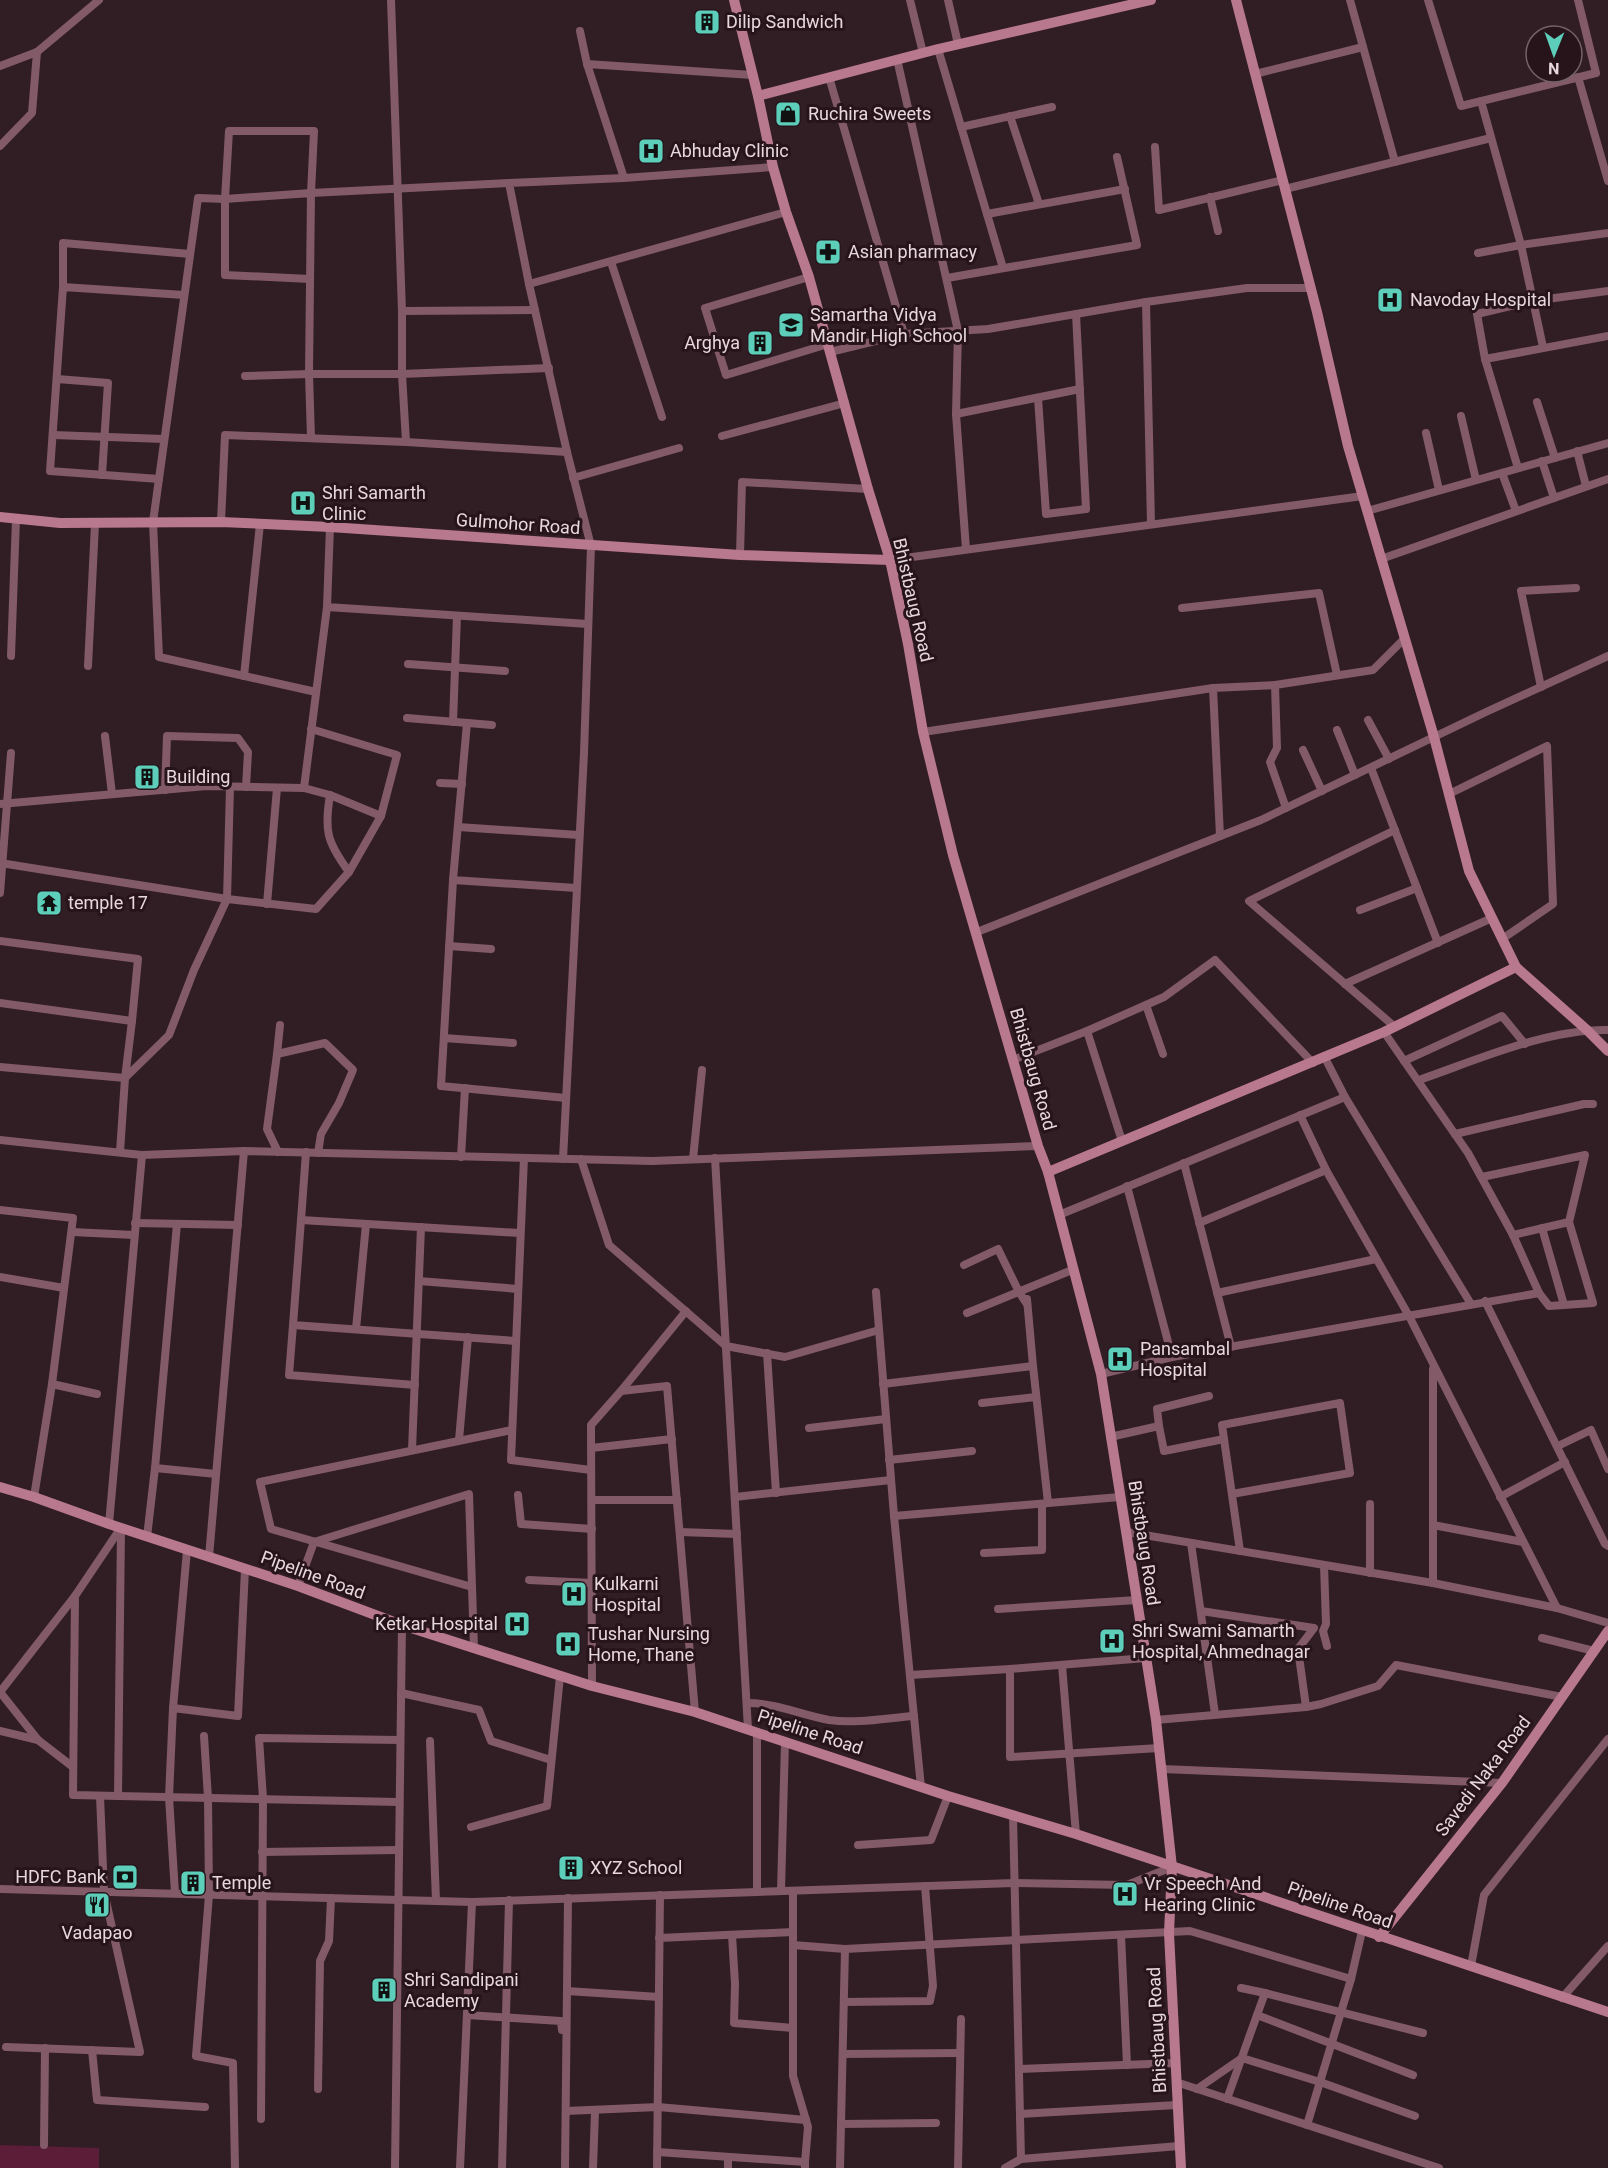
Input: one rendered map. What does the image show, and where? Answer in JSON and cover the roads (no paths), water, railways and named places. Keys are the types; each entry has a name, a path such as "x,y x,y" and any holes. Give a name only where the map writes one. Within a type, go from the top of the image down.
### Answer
{"street":[{"path":"0,66 37,52 99,0"},
{"path":"391,0 406,442"},
{"name":"Bhistbaug Road","path":"734,0 773,167 809,277 890,560 908,644 923,732 953,855 1038,1146 1048,1172 1101,1374 1156,1720 1172,1867 1169,1933 1180,2168"},
{"path":"910,0 923,53"},
{"path":"948,0 958,44"},
{"path":"1236,0 1311,288 1348,446 1434,737 1469,871 1516,967 1608,1051"},
{"path":"1350,0 1395,162"},
{"path":"1428,0 1461,106 1550,84"},
{"path":"1578,0 1584,24"},
{"path":"758,96 958,44 1146,1"},
{"path":"1584,24 1596,73 1584,76"},
{"path":"580,31 587,64 624,178"},
{"path":"1255,74 1364,47"},
{"path":"938,49 1003,268"},
{"path":"0,146 32,113 37,52"},
{"path":"897,59 958,331 956,414 966,549"},
{"path":"587,64 752,75"},
{"path":"829,77 904,334"},
{"path":"1580,84 1608,181"},
{"path":"1481,101 1521,244 1543,347"},
{"path":"961,127 1052,107"},
{"path":"1010,116 1039,204"},
{"path":"310,279 225,275 228,131 314,131 309,374 311,438"},
{"path":"1155,147 1159,210 1210,197 1395,162 1491,138"},
{"path":"947,278 1137,244 1117,157"},
{"path":"316,692 159,657 153,522 198,198 225,199 624,178 773,167"},
{"path":"509,183 529,284 573,478 591,546 584,753 562,1159"},
{"path":"987,214 1125,189"},
{"path":"1210,197 1218,231"},
{"path":"529,284 786,212"},
{"path":"1478,253 1521,244 1608,233"},
{"path":"159,479 50,471 63,287 63,243 190,254"},
{"path":"611,262 662,417"},
{"path":"809,277 705,308 726,375 829,348 904,334 988,329 1146,302 1247,288 1311,288"},
{"path":"63,287 184,295"},
{"path":"1518,468 1485,359 1477,314 1532,301 1608,291"},
{"path":"1146,302 1151,524"},
{"path":"402,311 535,309"},
{"path":"1038,398 1046,514 1086,510 1076,314"},
{"path":"1485,359 1608,336"},
{"path":"245,376 402,374 549,368"},
{"path":"57,380 108,383 102,475"},
{"path":"956,414 1080,389"},
{"path":"1537,402 1555,458"},
{"path":"722,436 845,403"},
{"path":"1461,416 1476,480"},
{"path":"1426,433 1439,490"},
{"path":"53,435 164,439"},
{"path":"221,522 225,435 406,442 567,452"},
{"path":"1367,511 1608,442"},
{"path":"573,478 679,448"},
{"path":"1577,451 1586,486"},
{"path":"1542,461 1554,498"},
{"path":"1502,473 1516,511"},
{"path":"1381,559 1608,479"},
{"path":"740,555 742,482 868,489"},
{"path":"890,560 1363,496"},
{"name":"Gulmohor Road","path":"0,517 95,524 221,522 330,527 740,555 890,560"},
{"path":"11,656 15,519"},
{"path":"88,666 95,524"},
{"path":"244,675 260,524"},
{"path":"304,789 327,607 330,527"},
{"path":"1541,687 1521,591 1576,588"},
{"path":"1182,608 1319,593 1337,675"},
{"path":"327,607 588,624"},
{"path":"453,722 457,616"},
{"path":"923,732 1213,688 1275,685 1373,670 1405,638"},
{"path":"977,932 1286,808 1608,656"},
{"path":"408,664 505,671"},
{"path":"1275,685 1277,748 1270,762 1286,808"},
{"path":"1213,688 1220,836"},
{"path":"407,718 492,725"},
{"path":"1368,720 1389,759"},
{"path":"467,723 453,880 441,1086 566,1098"},
{"path":"1,863 227,899 316,909 349,872 381,816 397,755 311,729"},
{"path":"1337,730 1355,775"},
{"path":"105,736 112,794"},
{"path":"165,790 167,736 238,738 248,752 246,787"},
{"path":"1449,794 1547,746 1553,904 1503,939"},
{"path":"1303,750 1323,790"},
{"path":"0,893 4,804 11,753"},
{"path":"1371,768 1438,943"},
{"path":"440,783 462,784"},
{"path":"4,804 207,786 246,787 304,789 330,795 381,816"},
{"path":"0,1067 125,1078 169,1035 194,970 227,899 230,787"},
{"path":"267,904 277,788"},
{"path":"330,795 326,830 336,855 349,872"},
{"path":"458,827 579,835"},
{"path":"1395,830 1249,901 1395,1027"},
{"path":"453,880 576,888"},
{"path":"1360,910 1417,888"},
{"path":"1345,984 1492,918"},
{"path":"0,941 138,959 125,1078 120,1152"},
{"path":"449,946 491,949"},
{"path":"1013,1060 1088,1031 1164,997 1215,960 1313,1063"},
{"path":"1048,1172 1384,1032 1516,967"},
{"path":"0,1003 132,1022"},
{"path":"1146,1005 1162,1054"},
{"path":"1404,1061 1502,1016 1525,1044"},
{"path":"278,1152 267,1129 280,1025"},
{"path":"1419,1080 1525,1044 1587,1030 1608,1030"},
{"path":"1088,1031 1122,1140"},
{"path":"1384,1032 1419,1080 1482,1178 1513,1235 1539,1293 1549,1306 1593,1304 1569,1222 1585,1155 1482,1178"},
{"path":"444,1038 513,1043"},
{"path":"278,1054 325,1043 353,1070 339,1103 321,1134 318,1153"},
{"path":"1324,1056 1345,1097 1471,1304"},
{"path":"693,1159 702,1070"},
{"path":"460,1157 465,1088"},
{"path":"1059,1215 1345,1097"},
{"path":"1455,1134 1593,1104"},
{"path":"1299,1115 1326,1170 1409,1316 1557,1608"},
{"path":"0,1140 142,1155 244,1151 652,1161 1038,1146"},
{"path":"208,1557 244,1151"},
{"path":"306,1152 289,1375 415,1385"},
{"path":"109,1524 142,1155"},
{"path":"524,1158 511,1460 591,1470"},
{"path":"715,1158 747,1703 753,1730 757,1892"},
{"path":"581,1159 609,1245 726,1346 785,1357 879,1330"},
{"path":"1184,1163 1231,1347"},
{"path":"1198,1223 1326,1170"},
{"path":"1126,1186 1172,1357"},
{"path":"0,1210 73,1218 52,1384 34,1497"},
{"path":"301,1220 520,1233"},
{"path":"1513,1235 1569,1222"},
{"path":"135,1223 238,1225"},
{"path":"147,1537 177,1224"},
{"path":"356,1329 366,1224"},
{"path":"412,1450 421,1227"},
{"path":"1542,1228 1564,1305"},
{"path":"72,1232 134,1235"},
{"path":"964,1265 998,1250 1027,1304 1045,1504 1042,1550 984,1553"},
{"path":"1217,1293 1376,1259"},
{"path":"967,1313 1072,1270"},
{"path":"0,1277 64,1288"},
{"path":"419,1281 518,1289"},
{"path":"876,1292 894,1516 921,1787"},
{"path":"1101,1374 1172,1357 1539,1293"},
{"path":"1485,1301 1608,1546"},
{"path":"592,1686 591,1425 686,1311"},
{"path":"293,1325 516,1341"},
{"path":"459,1440 468,1337"},
{"path":"767,1353 776,1493"},
{"path":"1433,1365 1433,1583"},
{"path":"883,1384 1033,1366"},
{"path":"52,1384 98,1394"},
{"path":"621,1391 667,1386 695,1712"},
{"path":"1209,1396 1157,1409 1164,1450 1224,1439"},
{"path":"982,1403 1036,1397"},
{"path":"1232,1494 1350,1473 1340,1403 1222,1425 1240,1551"},
{"path":"809,1428 886,1419"},
{"path":"1110,1437 1159,1426"},
{"path":"472,1587 271,1529 260,1482 512,1430"},
{"path":"1558,1446 1591,1430 1608,1469"},
{"path":"591,1448 672,1439"},
{"path":"889,1460 972,1451"},
{"path":"1500,1497 1565,1462"},
{"path":"155,1468 216,1474"},
{"path":"735,1497 891,1480"},
{"name":"Pipeline Road","path":"0,1487 298,1586 402,1625 592,1686 695,1712 753,1730 948,1796 1076,1834 1608,2012"},
{"path":"314,1542 469,1494 474,1648"},
{"path":"518,1495 520,1524 592,1529"},
{"path":"894,1516 1120,1497"},
{"path":"591,1500 677,1500"},
{"path":"1370,1504 1370,1573"},
{"path":"1433,1526 1523,1542"},
{"path":"73,1767 38,1740 0,1692 75,1596 121,1528"},
{"path":"118,1796 121,1528"},
{"path":"680,1532 737,1534"},
{"path":"1126,1532 1433,1583 1557,1608 1608,1623"},
{"path":"298,1586 314,1542"},
{"path":"1191,1543 1215,1714"},
{"path":"175,1893 169,1797 173,1708 187,1550"},
{"path":"1324,1565 1326,1624 1323,1631 1327,1646"},
{"path":"173,1708 238,1716 245,1569"},
{"path":"529,1581 592,1583"},
{"path":"75,1596 73,1795 399,1802"},
{"path":"998,1609 1137,1600"},
{"path":"1201,1611 1323,1631"},
{"path":"395,2168 402,1625"},
{"path":"1306,1707 1298,1649 1314,1628"},
{"name":"Savedi Naka Road","path":"1379,1936 1502,1783 1608,1631"},
{"path":"1542,1638 1594,1651"},
{"path":"910,1675 1146,1658"},
{"path":"1062,1665 1076,1834"},
{"path":"1156,1720 1321,1704 1378,1686 1396,1665 1562,1697"},
{"path":"1010,1669 1010,1757 1159,1748"},
{"path":"471,1827 547,1806 560,1676"},
{"path":"401,1693 479,1710 491,1741 551,1760"},
{"path":"747,1703 766,1703 830,1720 914,1716"},
{"path":"0,1731 38,1740"},
{"path":"204,1736 208,1798 209,1895 195,2055 233,2063 235,2168"},
{"path":"261,2119 263,1799 259,1738 400,1740"},
{"path":"1471,1966 1484,1895 1608,1739"},
{"path":"430,1741 436,1901"},
{"path":"781,1891 785,1742"},
{"path":"1162,1769 1502,1783"},
{"path":"6,2047 140,2052 104,1892 100,1796"},
{"path":"858,1845 932,1840 948,1796"},
{"path":"1013,1815 1021,2159"},
{"path":"262,1852 399,1850"},
{"path":"0,1889 472,1902 1014,1883 1127,1885 1172,1867"},
{"path":"844,2002 930,2001 933,1986 925,1886"},
{"path":"657,2152 728,2157 773,2164 805,2165 808,2127 793,2076 793,1891"},
{"path":"657,2168 660,1895"},
{"path":"318,2089 320,1961 329,1941 331,1898"},
{"path":"565,2168 568,1898"},
{"path":"502,2168 509,1900"},
{"path":"460,2168 472,1902"},
{"path":"793,1945 845,1949 1190,1931 1351,1979"},
{"path":"1307,2125 1351,1979 1362,1931"},
{"path":"659,1938 793,1932"},
{"path":"732,1935 735,1984 734,2024 793,2028"},
{"path":"1121,1935 1127,2065"},
{"path":"1562,1998 1608,1946"},
{"path":"840,2168 845,1949"},
{"path":"1241,1988 1423,2033"},
{"path":"567,1991 659,1997"},
{"path":"1227,2099 1265,1993"},
{"path":"467,2015 561,2021 562,2091 566,2097"},
{"path":"1257,2015 1413,2075"},
{"path":"958,2168 961,2019"},
{"path":"44,2145 45,2048"},
{"path":"92,2050 97,2100 205,2107"},
{"path":"843,2054 960,2053"},
{"path":"1242,2058 1320,2082 1415,2116"},
{"path":"1197,2089 1242,2058"},
{"path":"1019,2069 1175,2063"},
{"path":"1176,2082 1439,2168"},
{"path":"1020,2114 1178,2105"},
{"path":"566,2111 658,2107 806,2120"},
{"path":"593,2168 595,2111"},
{"path":"841,2124 936,2123"},
{"path":"1005,2168 1021,2159 1179,2145"},
{"path":"728,2157 728,2168"}],"place":[{"name":"Dilip Sandwich","path":"707,22"},
{"name":"Ruchira Sweets","path":"788,114"},
{"name":"Abhuday Clinic","path":"651,151"},
{"name":"Asian pharmacy","path":"828,252"},
{"name":"Navoday Hospital","path":"1390,300"},
{"name":"Samartha Vidya Mandir High School","path":"791,325"},
{"name":"Arghya","path":"760,343"},
{"name":"Shri Samarth Clinic","path":"303,503"},
{"name":"Building","path":"147,777"},
{"name":"temple 17","path":"49,903"},
{"name":"Pansambal Hospital","path":"1120,1359"},
{"name":"Kulkarni Hospital","path":"574,1594"},
{"name":"Ketkar Hospital","path":"517,1624"},
{"name":"Shri Swami Samarth Hospital, Ahmednagar","path":"1112,1641"},
{"name":"Tushar Nursing Home, Thane","path":"568,1644"},
{"name":"XYZ School","path":"571,1868"},
{"name":"HDFC Bank","path":"125,1877"},
{"name":"Temple","path":"193,1883"},
{"name":"Vr Speech And Hearing Clinic","path":"1125,1894"},
{"name":"Vadapao","path":"97,1905"},
{"name":"Shri Sandipani Academy","path":"384,1990"}]}
